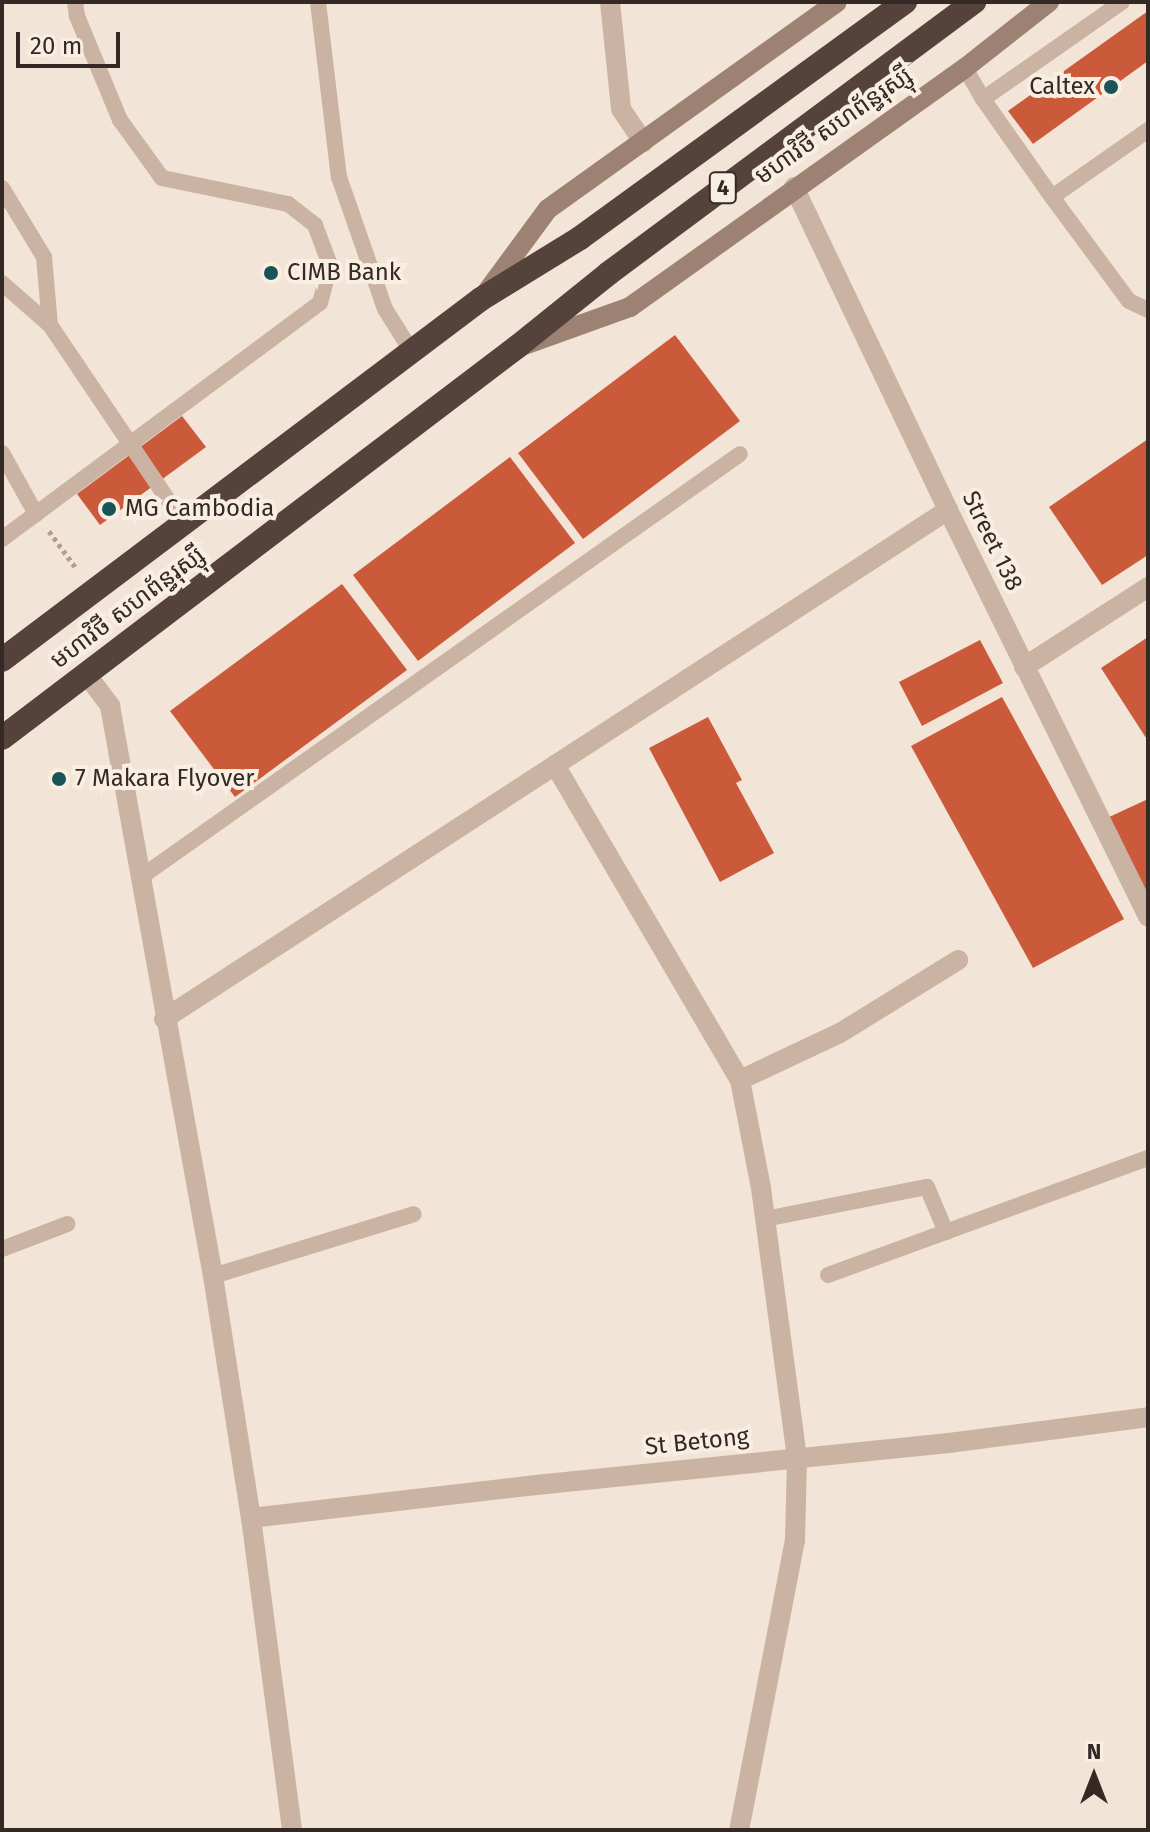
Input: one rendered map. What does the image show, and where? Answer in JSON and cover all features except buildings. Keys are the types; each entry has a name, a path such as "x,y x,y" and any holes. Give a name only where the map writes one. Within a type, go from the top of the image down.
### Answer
{"highway":[{"name":"មហាវិថី សហព័ន្ធរុស្ស៊ី","path":"2,660 481,299 580,238 905,2"},
{"name":"មហាវិថី សហព័ន្ធរុស្ស៊ី","path":"2,738 517,347 609,273 974,2"}],"main road":[{"name":"មហាវិថី សហព័ន្ធរុស្ស៊ី","path":"481,299 548,209 837,2"},
{"name":"មហាវិថី សហព័ន្ធរុស្ស៊ី","path":"517,347 630,307 794,187 965,68 1049,2"}],"street":[{"path":"610,2 621,109 643,142"},
{"name":"Street 138","path":"794,187 1024,667 1148,916"},
{"path":"164,1019 948,510"},
{"path":"1024,667 1148,587"},
{"path":"87,675 110,706 164,1019 213,1276 251,1518 292,1830"},
{"path":"555,765 740,1080 765,1219 797,1458 795,1540 739,1830"},
{"path":"740,1080 840,1033 958,960"},
{"name":"St Betong","path":"251,1518 1148,1417"}],"lane":[{"path":"2,539 320,303 330,265 315,225 288,204 162,178 120,120 77,16 75,2"},
{"path":"318,2 339,177 385,309 412,352"},
{"path":"983,99 1122,2"},
{"path":"965,68 983,99 1129,301 1148,310"},
{"path":"1052,197 1148,130"},
{"path":"2,188 44,257 50,325"},
{"path":"2,283 50,325 184,524"},
{"path":"2,453 36,514"},
{"path":"141,877 740,454"},
{"path":"828,1275 1148,1158"},
{"path":"765,1219 927,1187 946,1232"},
{"path":"213,1276 414,1214"},
{"path":"2,1249 67,1224"}],"path":[{"path":"36,514 93,592"}],"place":[{"name":"Caltex","path":"1111,87"},
{"name":"CIMB Bank","path":"271,273"},
{"name":"MG Cambodia","path":"109,509"},
{"name":"7 Makara Flyover","path":"59,779"}]}
